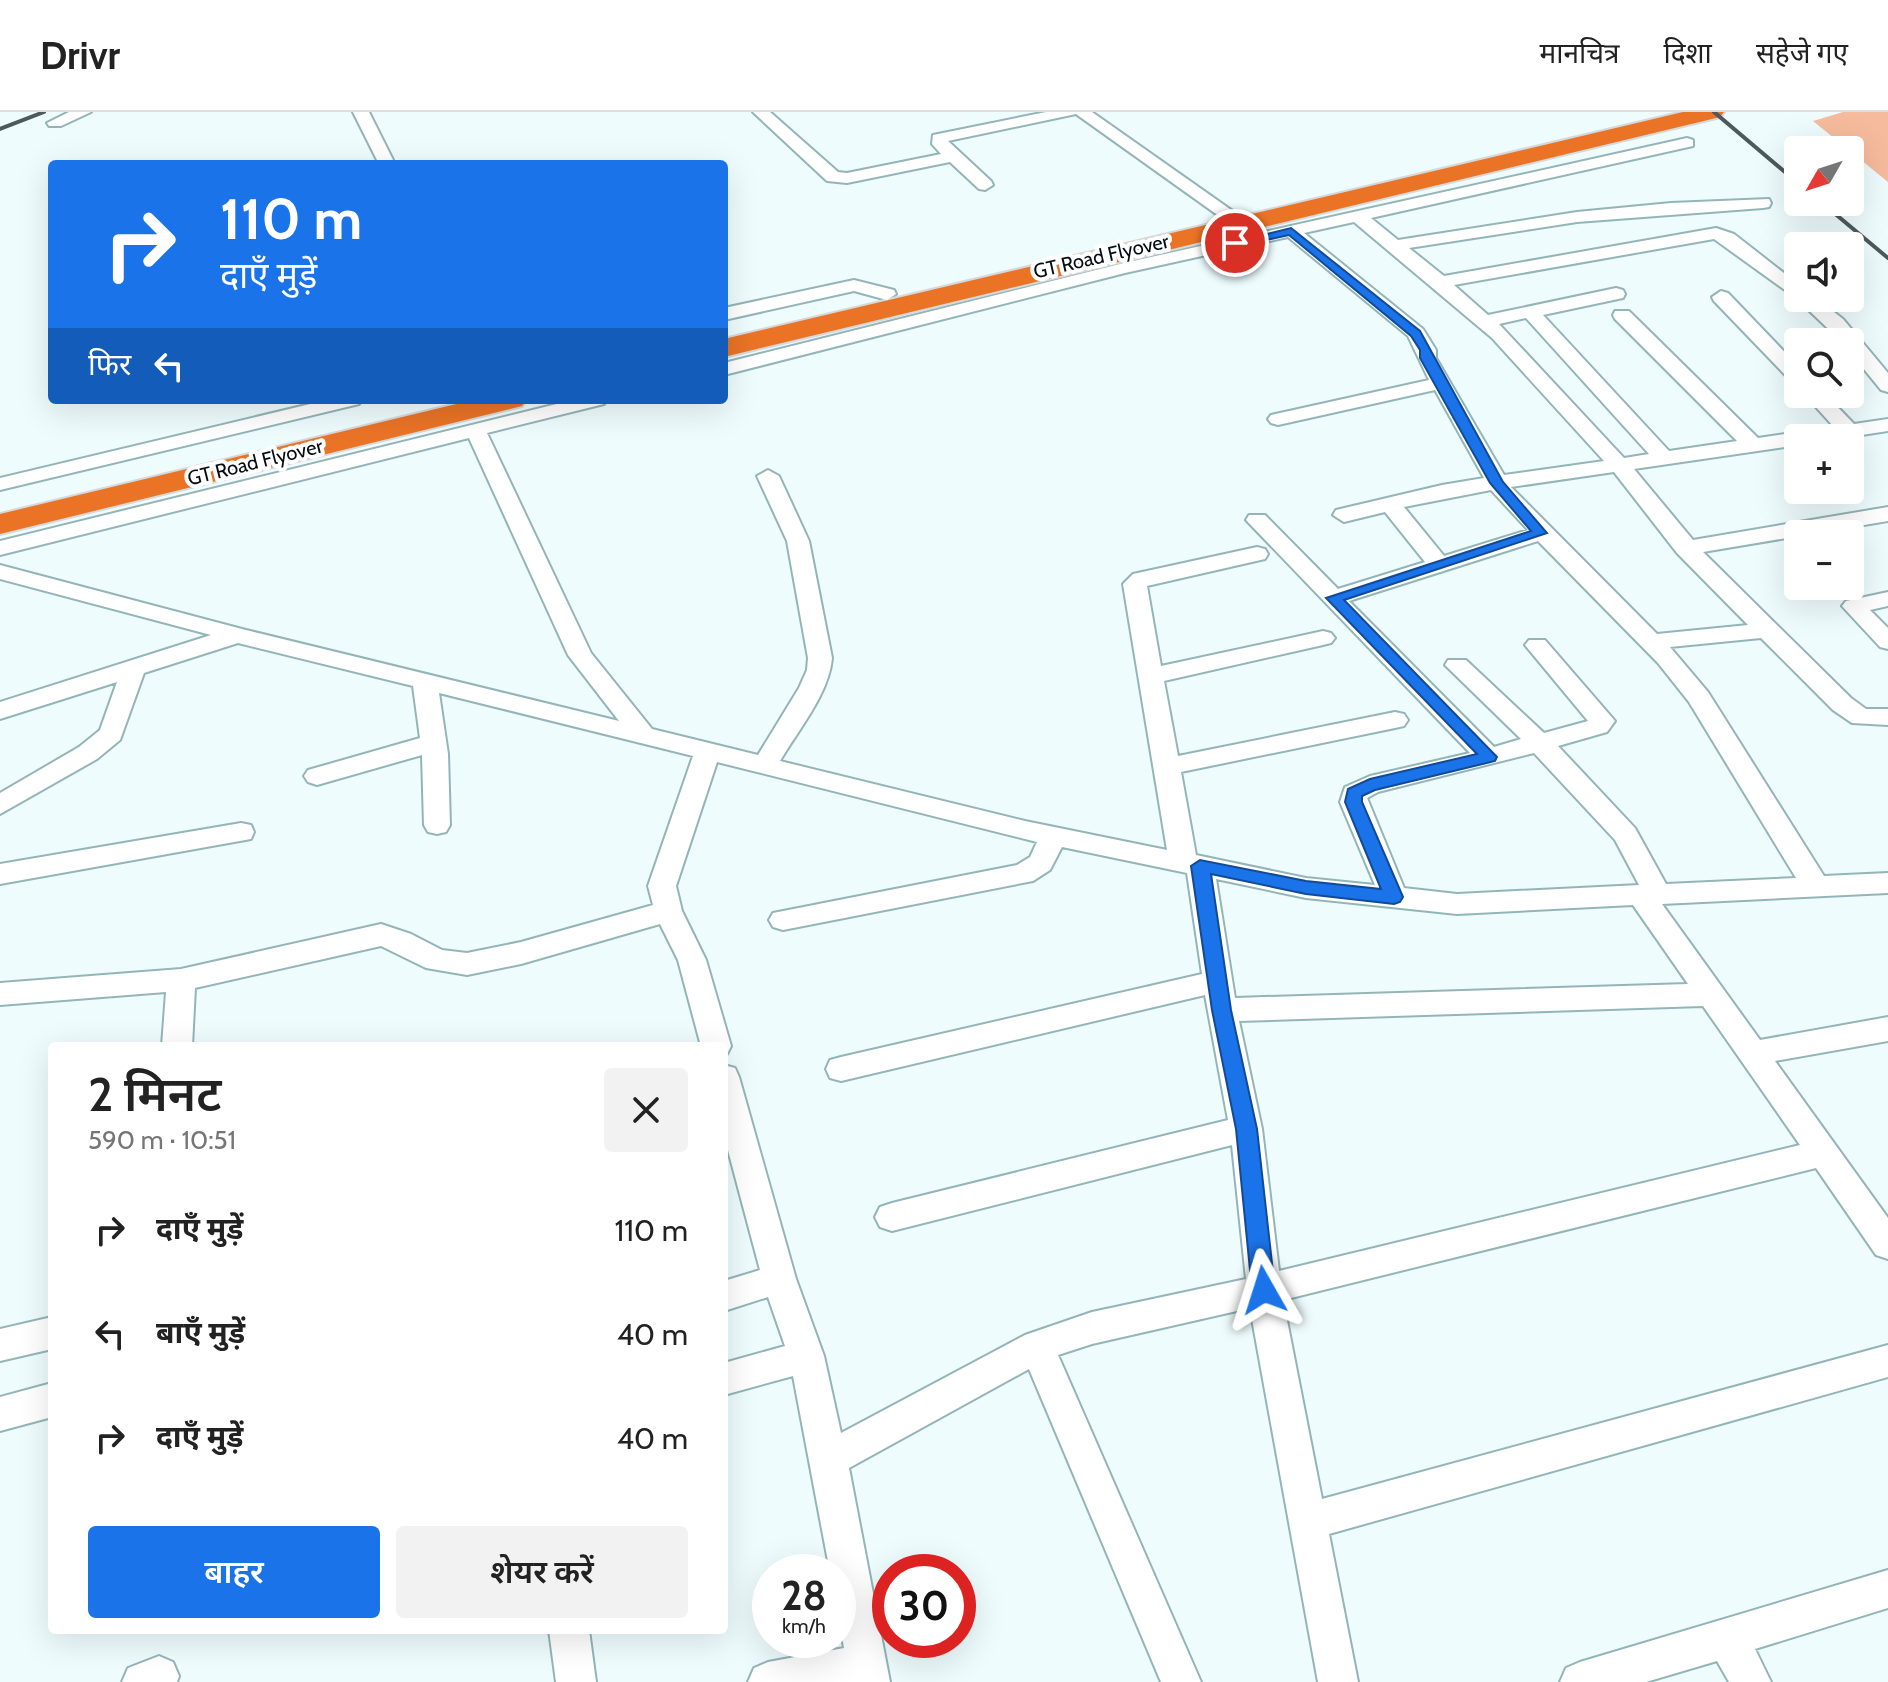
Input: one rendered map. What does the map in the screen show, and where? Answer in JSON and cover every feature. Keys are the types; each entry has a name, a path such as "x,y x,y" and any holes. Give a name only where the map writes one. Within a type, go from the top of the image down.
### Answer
{"highway":[{"name":"GT Road Flyover","path":"728,332 902,307 1225,212 1638,112"},
{"name":"GT Road Flyover","path":"728,347 1712,112"},
{"name":"GT Road Flyover","path":"0,524 15,501 426,404"},
{"name":"GT Road Flyover","path":"15,501 491,404"}],"street":[{"path":"55,123 83,112"},
{"path":"361,112 381,160"},
{"path":"761,112 833,177 847,178 953,156"},
{"path":"985,185 940,144 939,138 1069,112"},
{"path":"1082,112 1225,212"},
{"path":"728,368 902,307 1124,268 1687,143"},
{"path":"1394,246 1486,228 1721,204 1763,203"},
{"path":"1358,217 1486,321 1620,466 1685,548 1850,710 1871,719 1888,717"},
{"path":"1291,231 1416,333 1497,483 1540,533 1652,642 1699,698 1815,885"},
{"path":"1440,282 1716,233 1728,238 1784,282"},
{"path":"728,313 854,285 902,307"},
{"path":"1486,321 1616,294"},
{"path":"1721,297 1784,362"},
{"path":"1530,312 1664,458"},
{"path":"1822,312 1836,323 1888,386"},
{"path":"1622,315 1753,445"},
{"path":"1278,419 1441,383"},
{"path":"15,501 339,404"},
{"path":"0,548 581,404"},
{"path":"1827,408 1842,424"},
{"path":"1864,428 1887,426"},
{"path":"476,431 580,655 642,734"},
{"path":"1344,515 1442,491 1784,440"},
{"path":"765,765 811,688 819,670 820,658 798,541 768,476"},
{"path":"1389,503 1440,565"},
{"path":"1685,548 1888,514"},
{"path":"1257,520 1489,757"},
{"path":"1334,598 1540,533"},
{"path":"1257,554 1137,581 1165,767 1192,864 1246,1129 1264,1290 1338,1682"},
{"path":"0,572 237,635 1052,835 1306,888 1457,904 1888,883"},
{"path":"1888,599 1854,606 1888,642"},
{"path":"1652,642 1767,630"},
{"path":"0,711 237,635"},
{"path":"1153,676 1323,638"},
{"path":"1394,897 1353,802 1354,793 1370,785 1540,743 1598,726 1602,721 1537,645"},
{"path":"1457,665 1540,743 1625,835 1650,895 1712,994 1822,1153 1878,1214 1888,1245"},
{"path":"0,800 88,753 111,734 134,667"},
{"path":"425,681 433,743 437,825"},
{"path":"1165,767 1395,720"},
{"path":"317,776 433,743"},
{"path":"708,751 664,876 663,898 692,960 715,1042"},
{"path":"0,874 241,832"},
{"path":"783,920 1023,874 1039,867 1047,857 1052,835"},
{"path":"0,994 181,980 381,935 401,941 436,960 467,964 521,953 668,911"},
{"path":"177,1042 181,980"},
{"path":"841,1069 1220,996 1712,994"},
{"path":"1752,1053 1888,1029"},
{"path":"728,1092 779,1279 806,1356 829,1459 868,1673 768,1682"},
{"path":"892,1217 1246,1129"},
{"path":"829,1459 1037,1346 1092,1328 1264,1290 1822,1153"},
{"path":"728,1295 779,1279"},
{"path":"0,1345 48,1334"},
{"path":"1037,1346 1181,1682"},
{"path":"728,1378 806,1356"},
{"path":"1306,1522 1888,1361"},
{"path":"0,1414 48,1401"},
{"path":"1580,1682 1888,1589"},
{"path":"570,1634 576,1682"},
{"path":"1725,1636 1751,1682"}],"shaded area":[{"path":"1843,112 1888,112 1888,182 1864,162 1864,136 1831,136 1813,121"}],"railway":[{"path":"0,129 44,112"},
{"path":"1714,112 1784,171"},
{"path":"1838,216 1888,258"}],"route":[{"path":"1235,243 1291,231 1416,333 1426,350 1426,358 1497,483 1540,533 1334,598 1489,757 1370,785 1354,793 1353,802 1394,897 1306,888 1200,866 1222,1010 1246,1129 1264,1290"}]}
